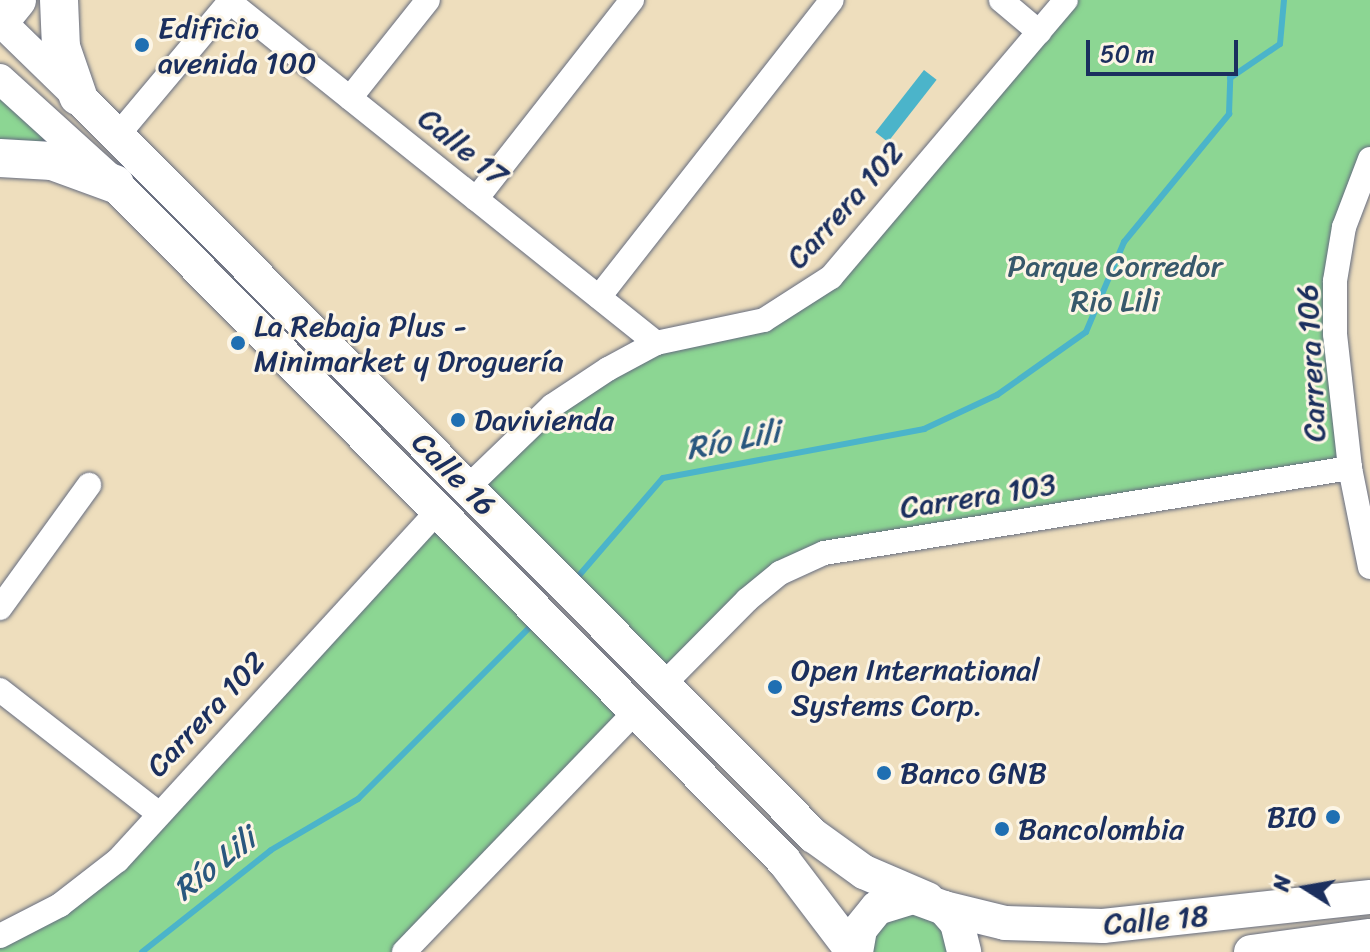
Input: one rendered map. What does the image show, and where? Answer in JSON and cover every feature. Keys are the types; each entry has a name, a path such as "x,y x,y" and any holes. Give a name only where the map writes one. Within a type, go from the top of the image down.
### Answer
{"main road":[{"path":"0,21 17,0"},
{"path":"59,0 61,47 78,96"},
{"name":"Calle 16","path":"78,96 814,836 864,872 935,904"},
{"path":"0,158 52,161 115,184"},
{"name":"Calle 16","path":"115,184 784,861 854,952"},
{"name":"Calle 18","path":"935,904 1005,923 1103,926 1370,897"},
{"path":"854,952 860,929 877,908 901,898 935,904 957,923 964,952"},
{"path":"1251,952 1370,936"}],"street":[{"path":"350,98 428,0"},
{"path":"476,199 632,0"},
{"path":"599,297 832,0"},
{"path":"1001,0 1039,32"},
{"name":"Carrera 102","path":"467,488 552,406 656,343 764,320 831,277 1066,0"},
{"path":"117,136 230,1"},
{"name":"Calle 17","path":"230,1 656,343"},
{"name":"Calle 16","path":"0,21 78,96"},
{"name":"Calle 16","path":"0,79 115,184"},
{"name":"Carrera 106","path":"1370,159 1344,227 1335,281 1335,334 1350,468 1370,567"},
{"name":"Carrera 103","path":"663,685 747,600 780,573 824,553 1350,468"},
{"path":"0,608 89,485"},
{"name":"Carrera 102","path":"0,936 60,905 118,860 438,511"},
{"path":"0,690 158,813"},
{"path":"404,952 636,711"}],"green space":[{"name":"Parque Corredor Rio Lili","path":"1066,0 1370,0 1370,159 1344,227 1350,468 780,573 663,685 467,488 608,369 796,303"},
{"path":"0,79 115,184 0,158"},
{"path":"438,511 636,711 404,952 0,952 0,936 60,905"},
{"path":"914,897 964,952 856,952"}],"water":[{"path":"924,70 937,80 888,142 875,132"}],"waterway":[{"name":"Río Lili","path":"576,579 663,478 924,429 997,395 1086,332 1124,242 1229,114 1230,78 1280,44 1284,0"},
{"name":"Río Lili","path":"142,952 271,850 358,799 535,622"}],"place":[{"name":"Edificio avenida 100","path":"142,45"},
{"name":"La Rebaja Plus - Minimarket y Droguería","path":"238,343"},
{"name":"Davivienda","path":"458,420"},
{"name":"Open International Systems Corp.","path":"775,687"},
{"name":"Banco GNB","path":"884,773"},
{"name":"BIO","path":"1333,817"},
{"name":"Bancolombia","path":"1002,829"}]}
